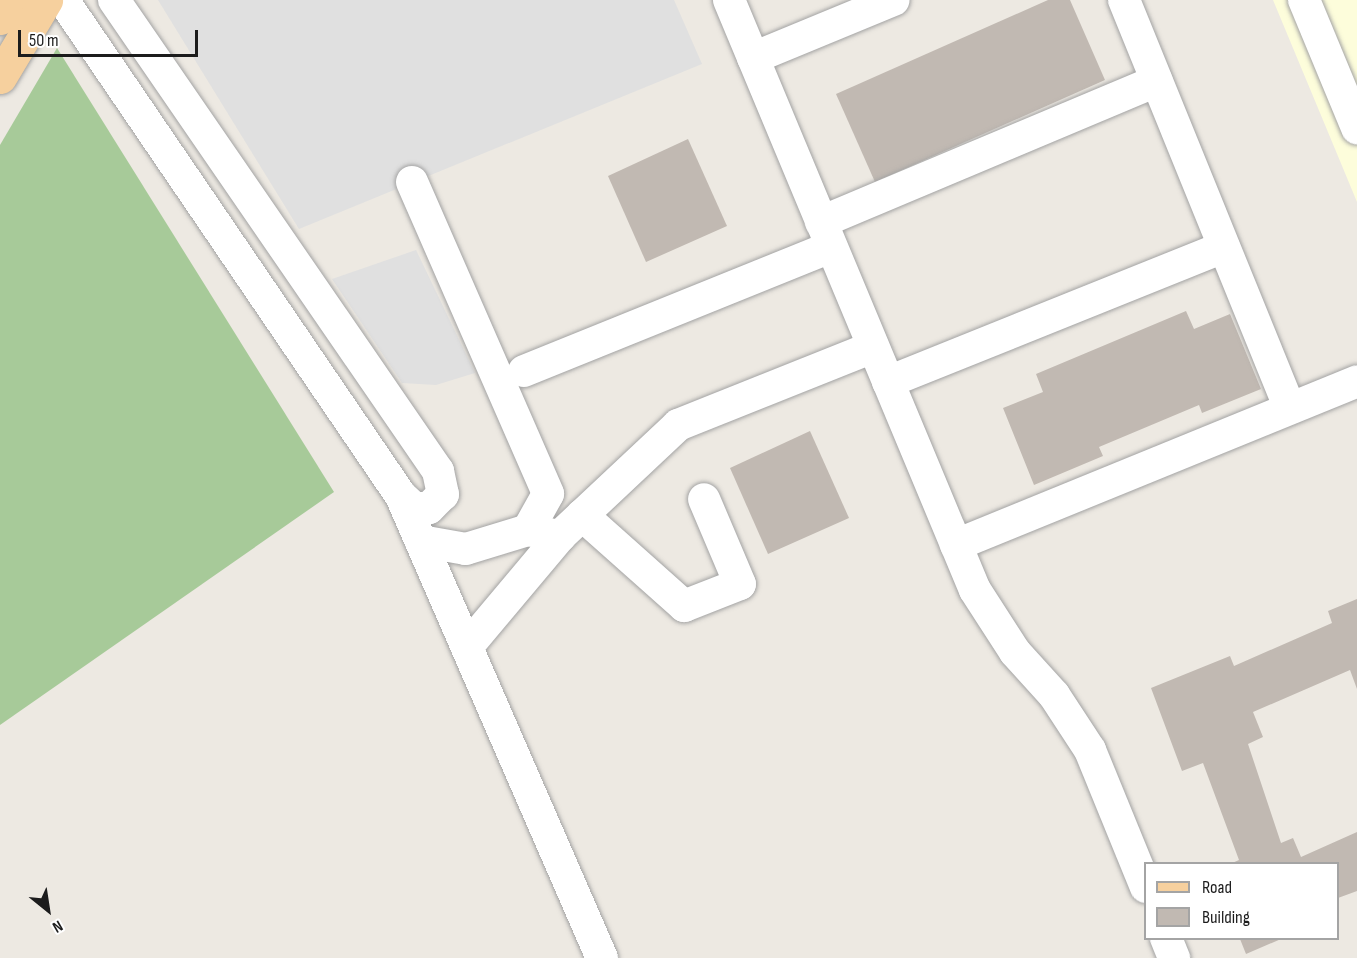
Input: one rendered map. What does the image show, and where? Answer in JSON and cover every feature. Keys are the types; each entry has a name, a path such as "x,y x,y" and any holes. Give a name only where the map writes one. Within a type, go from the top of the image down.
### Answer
{"main road":[{"path":"0,18 12,0"},
{"path":"0,77 46,0"}],"lane":[{"path":"63,0 401,496 602,958"},
{"path":"114,0 438,471 442,494 429,508 414,508 401,496"},
{"path":"729,0 975,590 1010,643 1054,695 1090,750 1144,882"},
{"path":"753,58 894,0"},
{"path":"1124,0 1290,408"},
{"path":"1304,0 1357,128"},
{"path":"524,371 1157,81"},
{"path":"412,182 548,494 528,530"},
{"path":"888,382 1224,247"},
{"path":"467,647 560,536 678,424 873,347"},
{"path":"956,545 1357,381"},
{"path":"582,515 684,606 740,584 704,499"},
{"path":"421,541 466,549 528,530 560,536"},
{"path":"1166,940 1174,958"}],"shaded area":[{"path":"158,0 674,0 702,64 299,229"},
{"path":"1273,0 1357,0 1357,202 1340,161"},
{"path":"416,250 475,373 436,385 402,383 332,279"}],"green space":[{"path":"57,48 334,492 0,725 0,145"}],"building":[{"path":"1048,0 1070,0 1105,80 875,182 836,94"},
{"path":"688,139 727,226 646,262 608,176"},
{"path":"1186,311 1194,329 1230,314 1261,389 1202,413 1199,405 1099,447 1103,456 1034,485 1003,408 1043,392 1036,374"},
{"path":"810,431 849,518 768,554 730,468"},
{"path":"1357,599 1357,689 1350,670 1253,712 1263,737 1248,744 1281,843 1293,838 1301,857 1357,832 1357,891 1339,898 1339,862 1234,862 1239,860 1203,763 1182,771 1151,688 1230,656 1234,666 1332,623 1328,611"},
{"path":"1240,940 1279,940 1246,954"}]}
